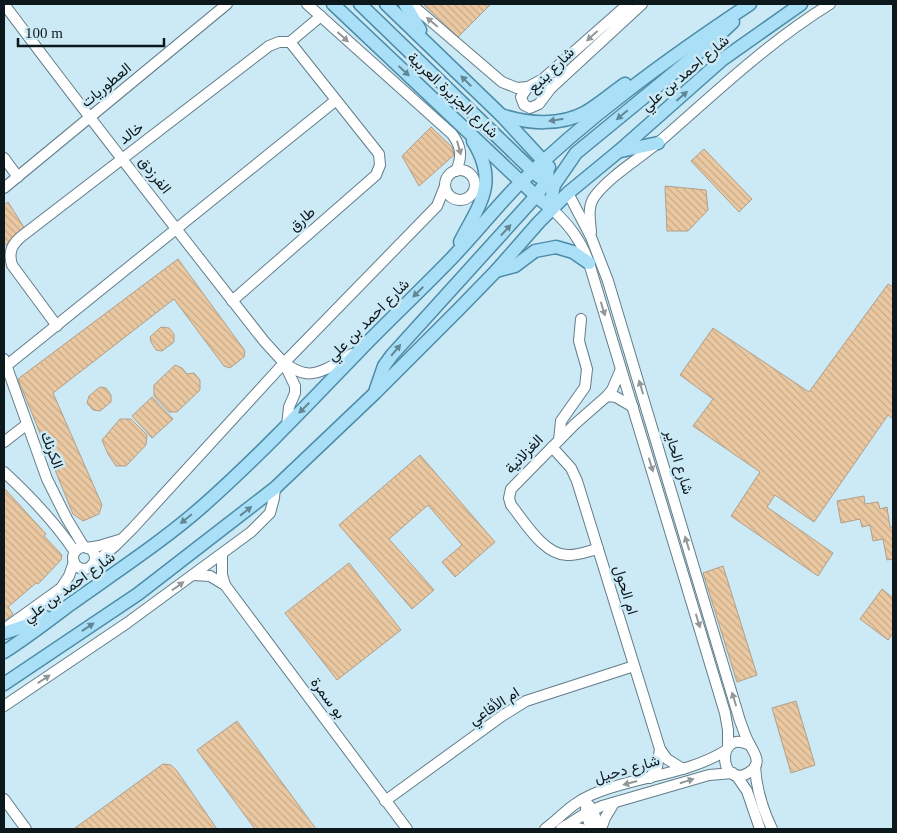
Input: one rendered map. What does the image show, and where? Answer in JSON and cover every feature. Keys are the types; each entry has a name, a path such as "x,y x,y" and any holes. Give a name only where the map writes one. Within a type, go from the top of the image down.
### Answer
{"main road":[{"path":"360,4 533,172 568,193"},
{"name":"شارع الجزيرة العربية","path":"386,4 501,115 544,161"},
{"path":"405,4 426,41"},
{"path":"375,393 384,366 392,354 536,196 552,184 576,154 715,39 751,4"},
{"name":"شارع احمد بن علي","path":"4,652 36,632 68,606 144,553 202,506 287,426 544,161 636,84 717,25 751,4"},
{"name":"شارع احمد بن علي","path":"4,684 138,594 275,488 375,393 496,271 568,193 619,151 723,59 801,4"},
{"name":"شارع الجزيرة العربية","path":"332,5 552,209"},
{"path":"501,115 532,122 547,122 571,118 585,112 673,47 717,25"},
{"path":"452,258 486,187 486,168 480,153 463,126"},
{"path":"619,151 658,143"},
{"path":"544,161 548,170 548,180 552,184 552,209"},
{"path":"496,271 515,266 535,251 556,247 573,252 589,263"},
{"path":"4,633 28,625 68,606"}],"street":[{"name":"الفرزدق","path":"4,4 89,118 123,159 232,301 284,363 294,381 296,390 289,407 287,426"},
{"name":"العطوريات","path":"4,188 225,4"},
{"name":"شارع الجزيرة العربية","path":"307,4 452,134 457,141 461,156 456,172"},
{"path":"411,4 494,77 509,86 517,88 528,87"},
{"name":"شارع ينبع","path":"628,4 543,79 528,87 521,94 524,105 531,108 537,105 551,88 642,4"},
{"path":"591,237 590,210 594,197 602,187 658,143 754,59 830,4"},
{"path":"5,362 57,326 335,101 290,42 320,16"},
{"name":"خالد","path":"57,326 12,265 10,256 12,246 22,236 269,46 279,42 290,42"},
{"name":"طارق","path":"232,301 376,175 380,165 379,154 335,101"},
{"path":"4,158 18,177"},
{"path":"464,171 474,180 474,189 466,199 462,200 449,196 445,186 448,177 456,172 464,171"},
{"name":"شارع احمد بن علي","path":"437,206 445,186"},
{"name":"شارع الحاير","path":"568,193 591,237 616,303 740,721 750,745"},
{"name":"شارع احمد بن علي","path":"92,566 133,528 284,363 437,206 453,198"},
{"name":"شارع الحاير","path":"552,209 573,231 585,251 589,263 726,713 728,730 726,749"},
{"path":"556,444 561,421 585,387 587,369 579,341 581,319"},
{"name":"الفرزدق","path":"284,363 302,372 311,374 360,350"},
{"name":"الكرنك","path":"5,362 26,425 47,479 64,513 86,547"},
{"name":"الغزلانية","path":"598,548 568,555 554,553 545,546 510,505 509,498 511,489 607,396 612,390 621,369"},
{"path":"607,396 616,397 633,406"},
{"path":"4,442 26,425"},
{"name":"ام الحول","path":"556,444 574,474 660,748 672,763 683,769"},
{"path":"4,472 45,513 64,536 74,557 82,569 92,566 95,560 94,554 86,547 79,548 74,557"},
{"path":"4,706 127,623 260,525 270,513 275,488"},
{"name":"شارع احمد بن علي","path":"86,547 99,546 120,540"},
{"name":"بو سمرة","path":"222,554 221,570 225,585 407,829"},
{"name":"شارع احمد بن علي","path":"4,629 61,588 69,576 74,557"},
{"path":"193,575 210,576 225,585"},
{"name":"ام الأفاعي","path":"385,801 526,701 634,666"},
{"path":"760,829 747,791 726,766 724,756 726,749 736,742 750,745 756,753 755,766 758,789 772,829"},
{"path":"650,778 657,767 660,748"},
{"name":"شارع دحيل","path":"563,828 589,805 650,778 713,758 726,749"},
{"path":"734,774 746,774 755,766"},
{"name":"شارع دحيل","path":"545,829 575,803 589,805 614,803 709,775 734,774"},
{"path":"4,799 26,829"},
{"path":"600,829 614,803"},
{"path":"589,805 600,829"},
{"path":"589,805 591,829"},
{"path":"563,828 582,829"}],"building":[{"path":"423,4 491,4 458,37"},
{"path":"431,127 452,147 454,155 419,186 402,156"},
{"path":"704,149 752,199 739,212 691,161"},
{"path":"665,186 706,190 708,210 688,231 667,231"},
{"path":"8,202 25,229 4,246 4,205"},
{"path":"178,259 245,351 244,357 230,368 224,366 174,299 53,393 102,505 99,514 83,521 73,514 18,379"},
{"path":"888,284 893,287 893,419 888,415 814,522 775,495 767,507 833,553 818,576 731,516 760,472 693,426 713,399 680,375 713,328 809,392"},
{"path":"161,327 169,328 174,334 174,342 162,351 156,350 150,337"},
{"path":"175,365 182,368 187,374 194,373 200,380 200,390 177,412 169,412 154,396 154,385"},
{"path":"100,387 106,388 111,395 111,402 100,411 93,410 87,403 89,396"},
{"path":"152,397 173,419 152,438 132,416"},
{"path":"120,419 131,419 147,435 146,445 126,466 116,466 102,440"},
{"path":"420,455 495,542 455,577 442,562 462,545 428,505 389,539 434,590 412,609 339,525"},
{"path":"4,488 46,534 44,536 62,555 61,560 38,584 36,583 8,607 13,614 4,621"},
{"path":"864,496 865,504 878,502 880,509 887,507 890,527 893,527 893,559 887,560 883,539 873,541 870,525 862,527 860,519 841,523 837,501"},
{"path":"349,563 401,630 337,680 285,613"},
{"path":"723,566 757,675 737,682 703,573"},
{"path":"882,589 893,598 893,633 888,640 860,619"},
{"path":"796,701 815,765 791,773 772,708"},
{"path":"237,721 316,829 255,829 197,750"},
{"path":"163,764 171,765 177,771 217,829 75,828"}]}
